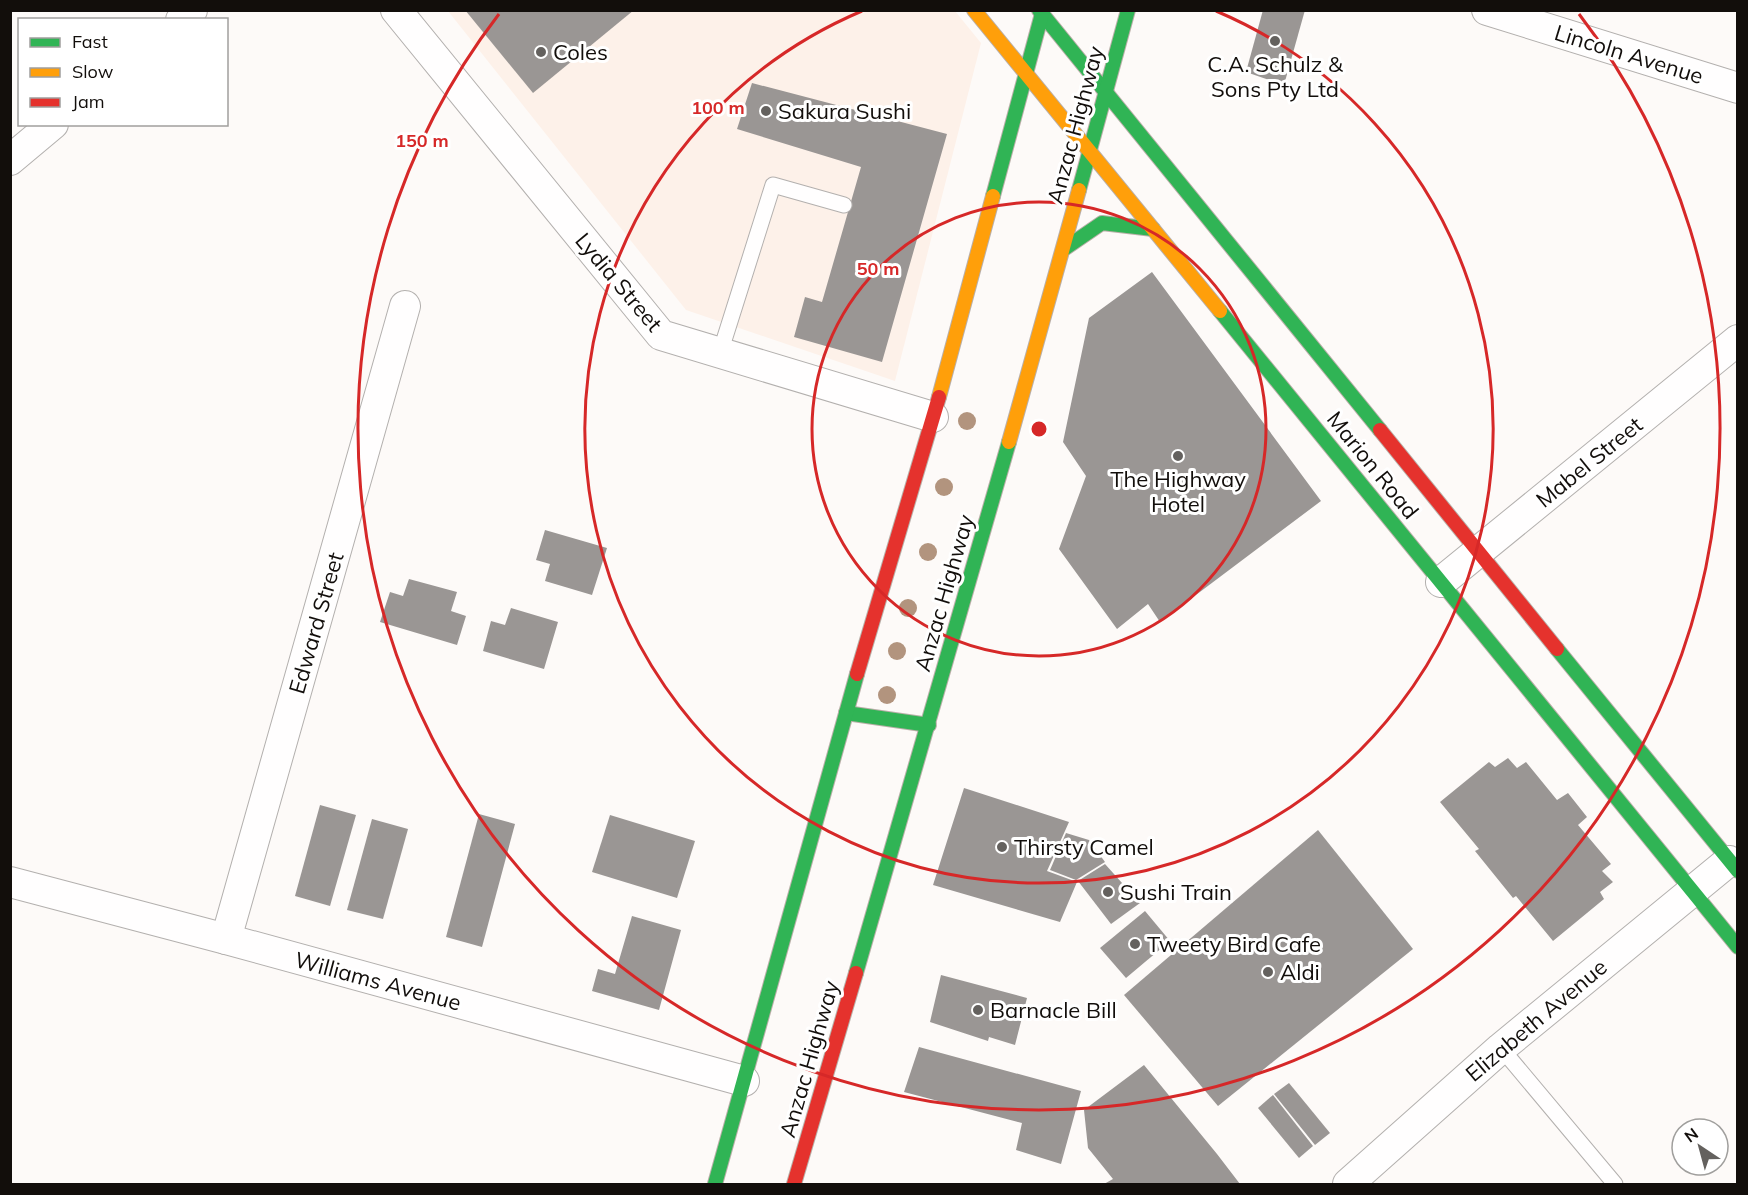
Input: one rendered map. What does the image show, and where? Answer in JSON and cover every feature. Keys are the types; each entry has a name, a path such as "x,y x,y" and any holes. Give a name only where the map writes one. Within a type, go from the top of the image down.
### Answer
{"main road":[{"name":"Marion Road","path":"975,10 1737,946"},
{"name":"Anzac Highway","path":"794,1185 929,724 1064,249 1128,10"},
{"name":"Marion Road","path":"1041,12 1733,866"},
{"path":"715,1185 846,713 933,417 1041,12"},
{"path":"1064,249 1102,223 1153,229"},
{"path":"846,713 929,724"}],"street":[{"name":"Lydia Street","path":"396,10 662,335 933,417"},
{"name":"Lincoln Avenue","path":"1487,10 1737,88"},
{"path":"10,160 51,126"},
{"name":"Edward Street","path":"226,939 405,306"},
{"name":"Mabel Street","path":"1441,582 1737,340"},
{"name":"Elizabeth Avenue","path":"1348,1185 1501,1048 1692,891 1733,866"},
{"name":"Williams Avenue","path":"10,882 744,1081"}],"lane":[{"path":"720,353 773,185 844,205"},
{"path":"1501,1048 1615,1185"}],"shaded area":[{"path":"448,11 955,11 981,43 895,381 686,310"}],"building":[{"name":"Coles","path":"465,10 634,10 533,93"},
{"name":"C.A. Schulz & Sons Pty Ltd","path":"1263,10 1305,10 1284,85 1246,72"},
{"path":"752,83 947,134 882,362 794,337 805,297 822,302 861,167 737,129"},
{"path":"1152,272 1321,501 1160,622 1148,604 1117,629 1059,549 1086,476 1063,442 1089,318"},
{"path":"545,530 607,548 592,595 545,581 550,564 536,560"},
{"path":"409,579 457,592 451,611 466,616 457,645 380,622 390,592 403,596"},
{"path":"511,608 558,622 544,669 483,651 491,621 505,625"},
{"path":"1508,758 1517,768 1526,762 1557,800 1568,793 1587,817 1578,825 1611,864 1602,871 1613,882 1600,892 1604,899 1553,941 1516,896 1513,898 1475,851 1479,849 1440,802 1489,762 1495,767"},
{"name":"Thirsty Camel","path":"964,788 1069,822 1047,871 1077,882 1060,922 933,885"},
{"path":"320,805 356,815 330,906 295,896"},
{"path":"479,814 515,824 482,947 446,937"},
{"path":"610,815 695,841 677,898 592,872"},
{"path":"372,819 408,829 383,919 347,910"},
{"name":"Aldi","path":"1318,830 1413,949 1218,1106 1124,995"},
{"path":"1066,833 1089,840 1105,862 1076,880 1050,870"},
{"name":"Sushi Train","path":"1105,864 1140,903 1111,924 1078,881"},
{"name":"Tweety Bird Cafe","path":"1145,911 1170,941 1126,978 1100,948"},
{"path":"632,916 681,930 659,1010 592,991 598,969 615,974"},
{"name":"Barnacle Bill","path":"941,975 1027,998 1015,1045 989,1037 988,1041 930,1022"},
{"path":"919,1047 1081,1091 1061,1164 1016,1150 1022,1123 904,1092"},
{"path":"1144,1065 1240,1184 1104,1184 1113,1179 1088,1148 1084,1110"},
{"path":"1289,1083 1330,1133 1315,1145 1274,1094"},
{"path":"1273,1095 1313,1146 1299,1158 1258,1108"}],"traffic: fast":[{"path":"1039,10 1380,430"},
{"path":"993,196 1043,10"},
{"path":"1079,190 1128,10"},
{"path":"1064,249 1102,223 1153,229"},
{"path":"1220,311 1738,947"},
{"path":"856,973 1009,442"},
{"path":"1557,649 1738,871"},
{"path":"715,1184 857,674"},
{"path":"846,713 929,725"}],"traffic: slow":[{"path":"974,10 1220,311"},
{"path":"1009,442 1079,190"},
{"path":"939,397 993,196"}],"traffic: jam":[{"path":"857,674 939,397"},
{"path":"1380,430 1557,649"},
{"path":"794,1184 856,973"}],"place":[{"name":"C.A. Schulz & Sons Pty Ltd","path":"1275,41"},
{"name":"Coles","path":"541,52"},
{"name":"Sakura Sushi","path":"766,111"},
{"name":"The Highway Hotel","path":"1178,456"},
{"name":"Thirsty Camel","path":"1002,847"},
{"name":"Sushi Train","path":"1108,892"},
{"name":"Tweety Bird Cafe","path":"1135,944"},
{"name":"Aldi","path":"1268,972"},
{"name":"Barnacle Bill","path":"978,1010"}]}
